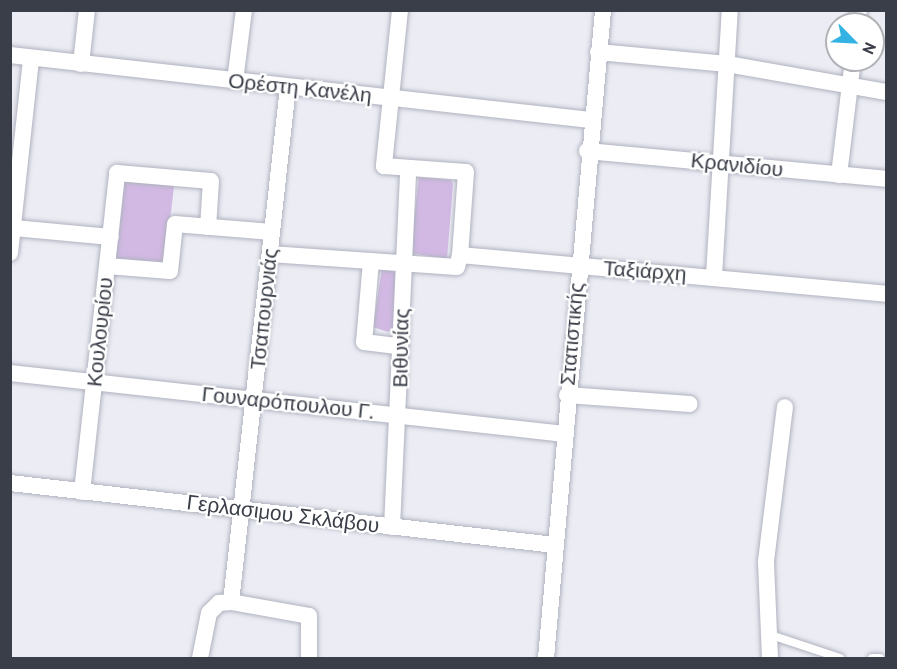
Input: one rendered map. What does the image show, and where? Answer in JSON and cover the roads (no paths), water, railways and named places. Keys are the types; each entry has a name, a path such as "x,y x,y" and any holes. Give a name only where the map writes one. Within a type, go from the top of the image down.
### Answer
{"street":[{"path":"81,64 87,10"},
{"path":"235,81 244,10"},
{"path":"270,254 457,267 460,255 466,172 384,166 400,10"},
{"name":"Στατιστικής","path":"546,658 587,151 603,10"},
{"path":"714,276 730,10"},
{"path":"598,52 727,64 886,92"},
{"name":"Ορέστη Κανέλη","path":"10,55 590,120"},
{"path":"10,253 32,59"},
{"path":"839,175 852,72"},
{"name":"Τσαπουρνιάς","path":"231,602 288,87"},
{"name":"Κρανιδίου","path":"587,151 886,179"},
{"name":"Βιθυνίας","path":"392,527 399,415 399,346 408,168"},
{"name":"Κουλουρίου","path":"82,492 117,173 211,182 208,226"},
{"path":"13,220 111,237"},
{"path":"107,266 170,271 175,224 272,232"},
{"name":"Ταξιάρχη","path":"460,255 579,267 714,276 886,294"},
{"path":"371,261 364,342 399,346"},
{"name":"Γουναρόπουλου Γ.","path":"10,373 254,398 494,429 565,434"},
{"path":"567,395 690,404"},
{"path":"770,658 766,561 785,407"},
{"name":"Γερλασιμου Σκλάβου","path":"10,483 555,545"},
{"path":"200,658 209,613 219,603 231,602 309,616 309,658"}],"lane":[{"path":"768,634 840,658"},
{"path":"872,658 880,658"}]}
